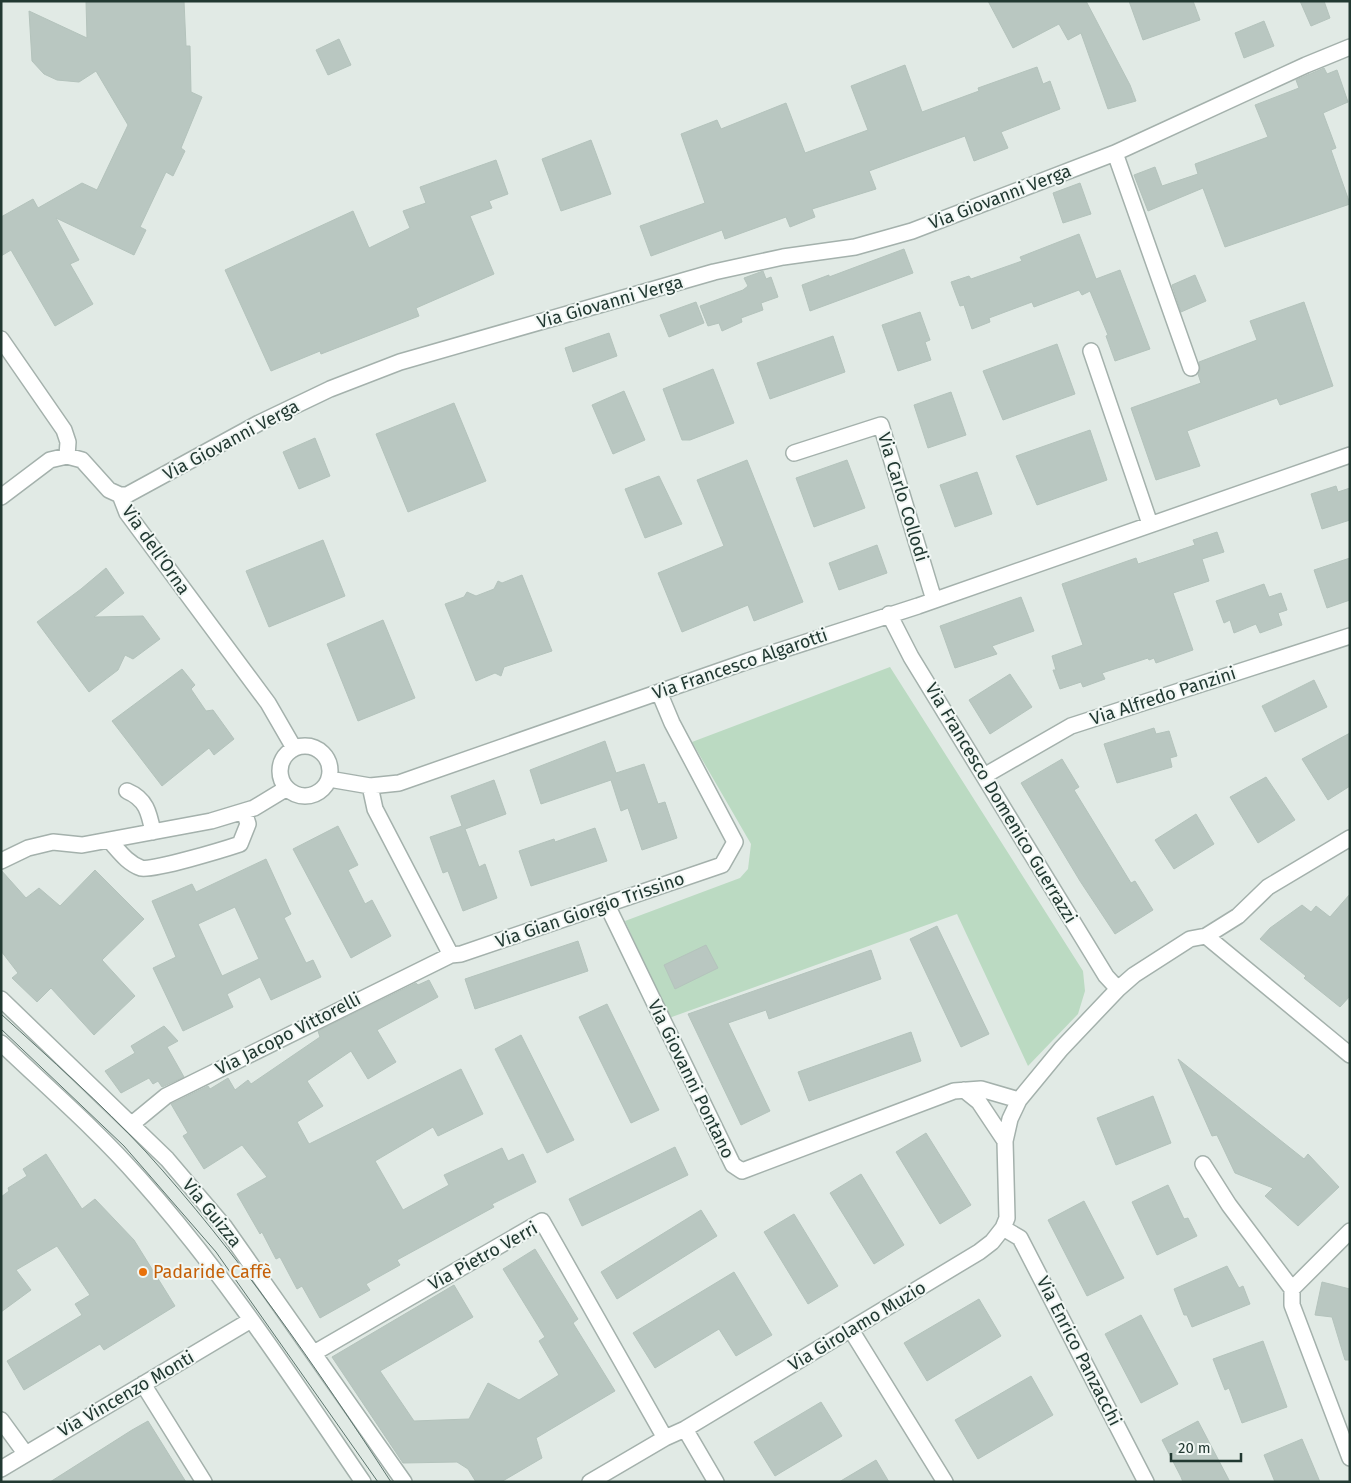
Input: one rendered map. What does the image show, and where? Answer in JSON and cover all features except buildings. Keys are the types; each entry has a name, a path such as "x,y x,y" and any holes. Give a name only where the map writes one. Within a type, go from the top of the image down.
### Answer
{"street":[{"name":"Via Giovanni Verga","path":"120,495 127,495 259,423 312,397 400,362 714,272 783,257 855,247 912,231 1115,152 1306,64 1350,47"},
{"path":"1115,152 1191,368"},
{"path":"1,339 64,430 68,442 67,456 50,460 1,498"},
{"path":"1091,351 1150,524"},
{"name":"Via Carlo Collodi","path":"794,453 881,425 934,600"},
{"name":"Via Francesco Algarotti","path":"329,778 370,786 406,781 658,692 934,600 1350,455"},
{"name":"Via dell'Orna","path":"67,456 82,460 109,490 120,495 127,513 268,703 294,748"},
{"name":"Via Francesco Domenico Guerrazzi","path":"889,614 911,657 1106,976 1118,989"},
{"name":"Via Alfredo Panzini","path":"984,776 1071,726 1350,636"},
{"name":"Via Gian Giorgio Trissino","path":"451,955 461,954 722,865 735,842 672,723 658,692"},
{"path":"313,747 322,752 328,760 329,778 324,787 316,794 306,796 296,794 287,788 280,771 287,754 294,748 313,747"},
{"path":"370,786 375,809 451,955"},
{"path":"1,861 28,848 53,842 82,845 211,821 244,811 274,798 287,788"},
{"path":"127,791 139,796 150,815 153,832"},
{"path":"109,840 127,861 143,868 192,859 240,844 248,824 244,811"},
{"path":"1003,1228 1007,1218 1008,1206 1005,1141 1010,1119 1019,1100 1061,1049 1118,989 1134,975 1190,939 1206,936 1238,916 1268,887 1350,838"},
{"name":"Via Giovanni Pontano","path":"607,905 733,1165 742,1171 945,1095 964,1090 981,1089 1019,1100"},
{"path":"1206,936 1350,1055"},
{"name":"Via Jacopo Vittorelli","path":"132,1124 147,1109 174,1092 451,955"},
{"name":"Via Guizza","path":"1,999 167,1159 224,1226 402,1481"},
{"name":"Via Guizza","path":"1,1044 116,1152 193,1242 251,1320 363,1482"},
{"path":"964,1090 979,1102 1005,1141"},
{"path":"1203,1164 1229,1205 1292,1289 1292,1305 1350,1458"},
{"name":"Via Pietro Verri","path":"314,1354 542,1221 665,1438"},
{"name":"Via Girolamo Muzio","path":"590,1482 665,1438 685,1430 979,1252 992,1242 1003,1228"},
{"name":"Via Enrico Panzacchi","path":"1003,1228 1020,1238 1146,1482"},
{"path":"1292,1289 1350,1231"},
{"name":"Via Vincenzo Monti","path":"1,1469 251,1320"},
{"path":"851,1330 945,1482"},
{"path":"143,1384 204,1482"},
{"path":"1,1420 25,1453"},
{"path":"685,1430 716,1482"}],"green space":[{"path":"890,667 1083,971 1085,991 1078,1014 1028,1066 957,914 669,1018 625,921 740,878 748,869 751,844 692,742"}],"tram line":[{"path":"1,1014 111,1116 180,1190 275,1312 391,1482"},
{"path":"1,1029 124,1146 216,1252 378,1482"}],"place":[{"name":"Padaride Caffè","path":"143,1272"}]}
